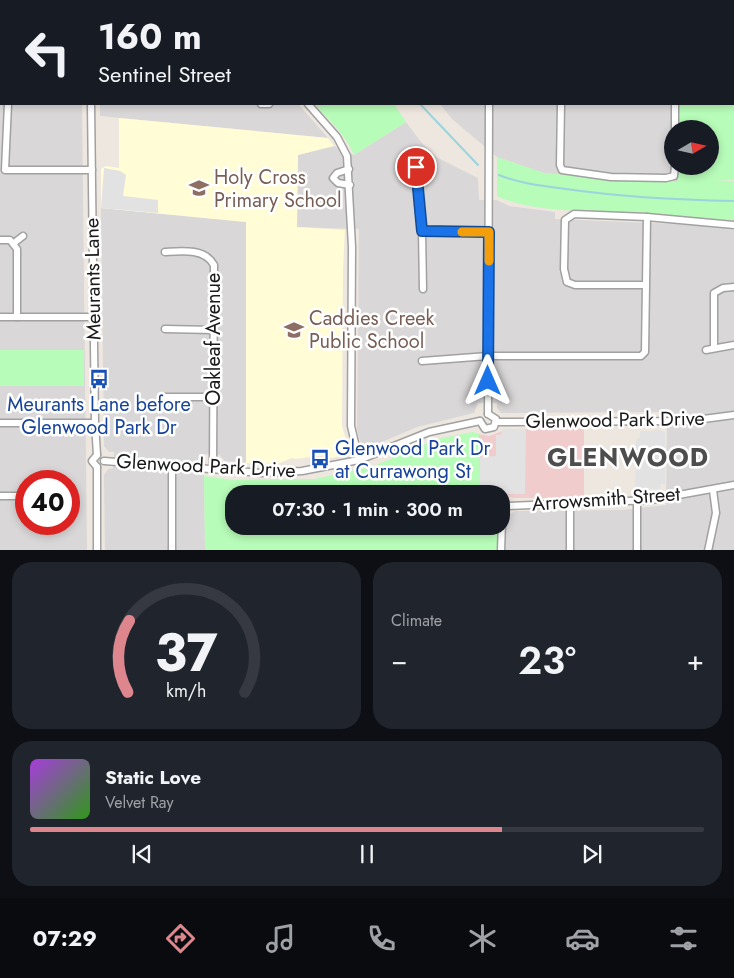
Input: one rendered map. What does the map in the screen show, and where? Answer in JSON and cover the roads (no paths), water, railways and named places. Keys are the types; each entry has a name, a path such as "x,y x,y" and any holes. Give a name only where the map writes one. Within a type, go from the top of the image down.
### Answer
{"street":[{"path":"8,105 5,170 92,170"},
{"name":"Meurants Lane","path":"91,105 97,455"},
{"path":"309,105 343,146 349,169 351,426 359,460"},
{"path":"488,414 489,105"},
{"path":"561,105 560,165 562,170 611,177 666,178 674,175"},
{"path":"675,105 675,120"},
{"path":"416,167 422,231 423,289"},
{"path":"349,169 337,174 333,178 338,183 350,185"},
{"path":"645,285 575,285 567,282 564,269 565,220 574,214 647,217 734,225"},
{"path":"422,361 488,356 641,356 645,352 647,217"},
{"path":"422,231 489,232"},
{"path":"14,243 23,236"},
{"path":"0,240 10,240 17,249 17,317"},
{"name":"Oakleaf Avenue","path":"165,252 202,253 212,262 215,269 213,469"},
{"path":"714,348 714,293 723,288 734,287"},
{"path":"0,318 94,317"},
{"path":"165,330 214,330"},
{"path":"706,350 734,345"},
{"path":"162,397 213,397"},
{"path":"488,414 492,415 496,422 492,428 487,430 483,428 480,421 483,415 488,414"},
{"name":"Glenwood Park Drive","path":"496,422 688,421 734,415"},
{"name":"Glenwood Park Drive","path":"104,461 288,472 359,460 428,432 480,421"},
{"path":"0,423 95,423"},
{"path":"97,467 103,466 102,456 97,455 92,461 97,467 97,550"},
{"path":"172,465 172,550"},
{"name":"Arrowsmith Street","path":"501,550 502,521 506,506 637,501 713,490 734,485"},
{"path":"708,550 716,513 713,490"},
{"path":"0,496 15,496"},
{"path":"637,501 637,550"},
{"path":"570,504 570,550"}],"waterway":[{"path":"421,105 478,165"},
{"path":"499,175 516,181 587,192 671,199 734,201"}],"place":[{"name":"Holy Cross Primary School","path":"199,188"},
{"name":"Caddies Creek Public School","path":"294,330"},
{"name":"Meurants Lane before Glenwood Park Dr","path":"99,379"},
{"name":"Glenwood Park Dr at Currawong St","path":"320,459"}],"district":[{"name":"GLENWOOD","path":"628,457"}]}
